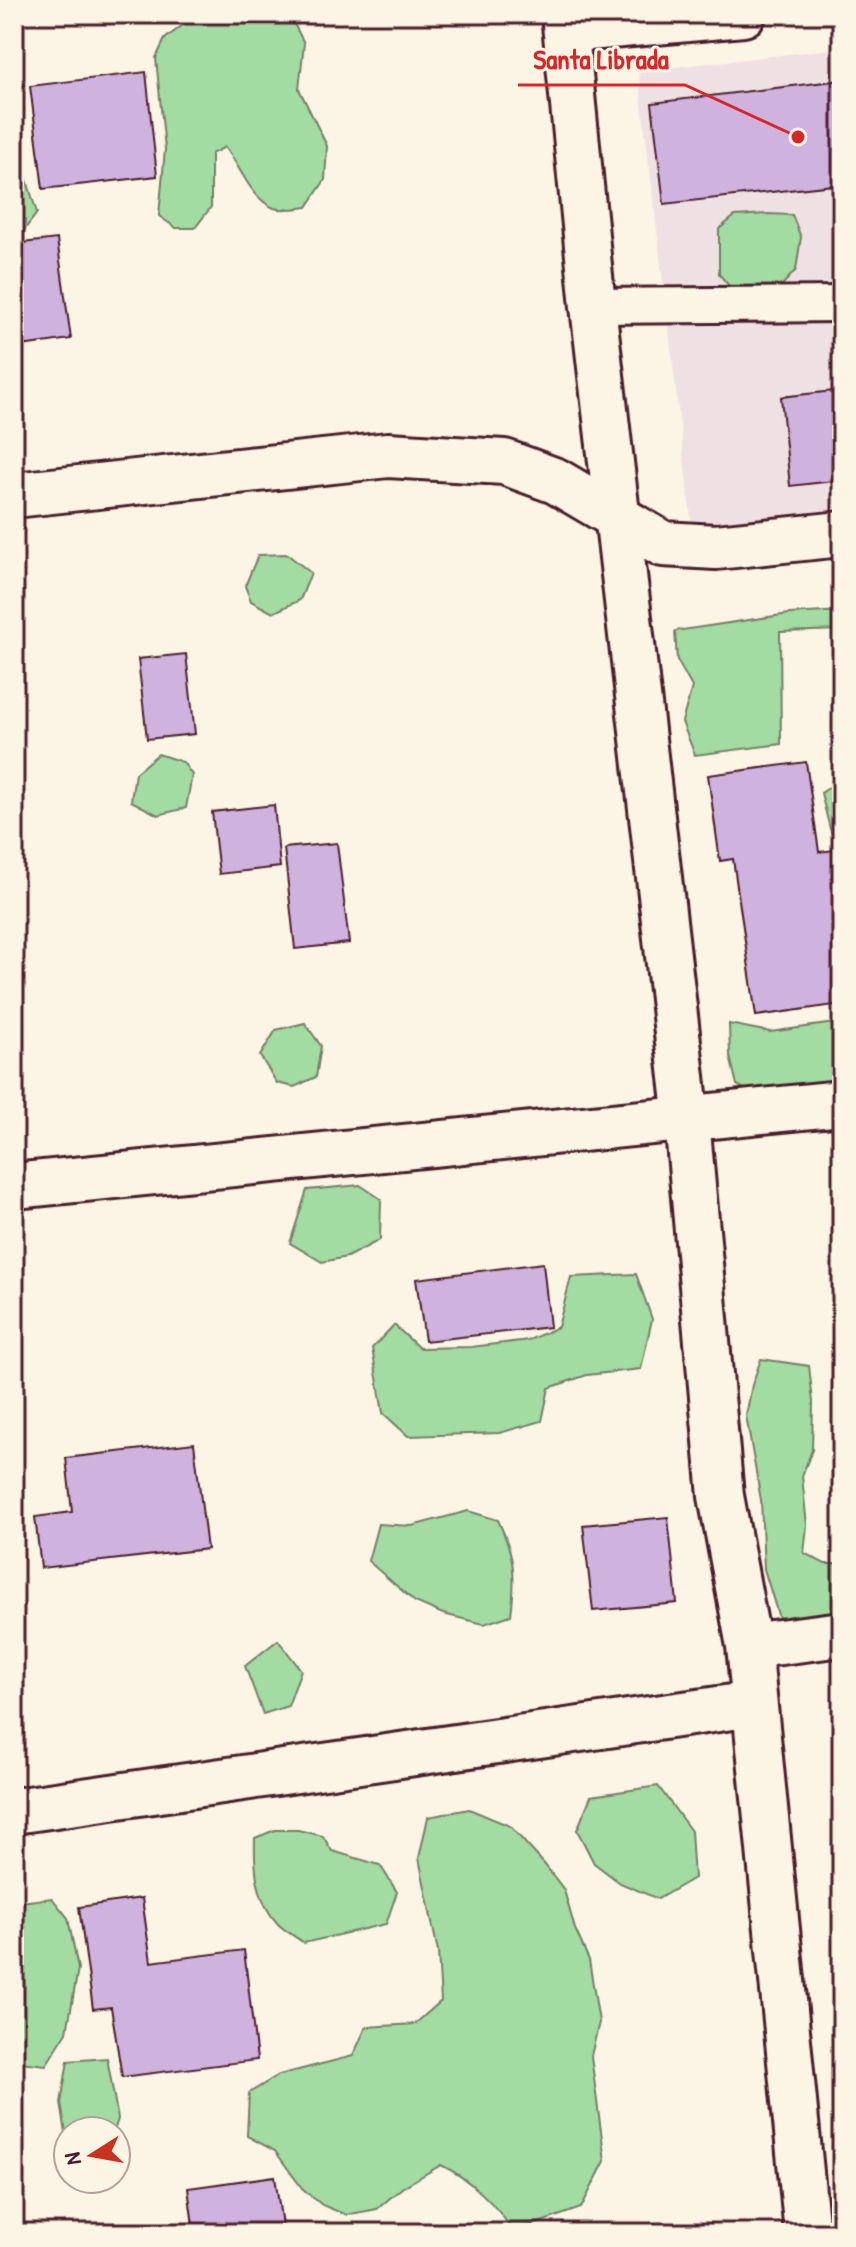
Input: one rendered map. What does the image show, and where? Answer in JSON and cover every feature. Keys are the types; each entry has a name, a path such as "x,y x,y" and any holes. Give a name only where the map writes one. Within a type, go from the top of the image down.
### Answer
{"street":[{"path":"743,14 565,22 593,306 687,1120 721,1496 749,1646 753,1704 818,2205"},
{"path":"14,495 388,455 504,462 556,481 663,544 716,547 842,534"},
{"path":"14,1186 842,1103"},
{"path":"749,1646 842,1634"},
{"path":"14,1811 753,1704"}],"lane":[{"path":"593,306 842,304"}],"shaded area":[{"path":"842,48 842,510 692,527 638,71"}],"green space":[{"path":"197,14 289,14 304,43 299,89 327,146 325,180 307,207 282,209 266,204 252,190 225,147 211,154 211,207 195,228 176,228 159,216 165,149 156,58 165,39"},
{"path":"14,171 26,177 37,213 19,237 14,238"},
{"path":"792,215 801,237 796,270 772,296 738,297 719,274 719,229 735,216"},
{"path":"287,554 311,573 300,600 273,613 251,601 245,586 258,555"},
{"path":"842,611 841,630 780,632 781,744 695,755 682,722 692,687 677,660 675,631 789,614"},
{"path":"158,754 183,762 192,775 186,808 158,815 131,801 135,773"},
{"path":"842,779 842,854 830,829 821,793"},
{"path":"842,1022 842,1093 760,1097 737,1085 730,1056 729,1024 770,1032"},
{"path":"305,1023 321,1046 316,1077 294,1087 277,1083 260,1056 276,1030"},
{"path":"360,1185 381,1199 380,1240 347,1257 322,1262 290,1243 307,1190"},
{"path":"636,1274 652,1319 641,1369 587,1375 549,1388 542,1421 499,1433 408,1436 383,1413 372,1348 394,1325 419,1348 471,1347 529,1340 558,1327 571,1277"},
{"path":"761,1359 809,1366 813,1402 812,1450 802,1476 807,1526 804,1553 825,1564 842,1564 842,1633 783,1631 764,1569 761,1500 746,1416"},
{"path":"468,1511 498,1520 513,1566 511,1615 484,1624 443,1614 415,1602 368,1561 378,1524 412,1526"},
{"path":"278,1640 301,1670 288,1706 263,1714 245,1666"},
{"path":"658,1786 691,1831 694,1878 658,1899 620,1883 594,1863 577,1830 591,1796"},
{"path":"469,1809 510,1826 564,1890 575,1929 589,1960 599,2022 591,2056 605,2161 581,2208 513,2232 482,2194 441,2165 403,2187 377,2209 346,2215 322,2205 302,2188 275,2151 247,2136 249,2093 279,2075 353,2056 366,2027 415,2024 441,2001 438,1952 419,1858 428,1817"},
{"path":"275,1830 298,1830 323,1836 332,1851 380,1865 397,1892 386,1924 304,1943 281,1927 265,1905 255,1861 255,1838"},
{"path":"52,1898 68,1918 78,1969 67,2032 46,2065 20,2062 14,2054 14,1916 21,1902"},
{"path":"107,2058 117,2115 63,2115 61,2103 68,2061"}],"building":[{"path":"146,72 157,176 43,189 30,86"},
{"path":"842,80 842,184 664,204 652,103"},
{"path":"57,239 71,339 14,347 14,244"},
{"path":"842,390 842,480 790,486 781,397"},
{"path":"186,654 195,734 147,739 138,659"},
{"path":"806,762 819,852 834,850 842,902 835,903 842,952 842,1004 756,1016 733,859 720,861 708,775"},
{"path":"274,805 280,867 219,874 212,812"},
{"path":"337,843 349,943 295,949 284,848"},
{"path":"543,1263 550,1327 425,1341 416,1279"},
{"path":"194,1443 207,1549 41,1568 35,1517 72,1512 66,1458"},
{"path":"668,1517 677,1603 593,1611 583,1525"},
{"path":"142,1898 151,1962 244,1950 257,2060 122,2077 111,2007 93,2009 79,1907"},
{"path":"275,2176 283,2233 194,2233 188,2188"}],"place":[{"name":"Santa Librada","path":"798,137"}]}
